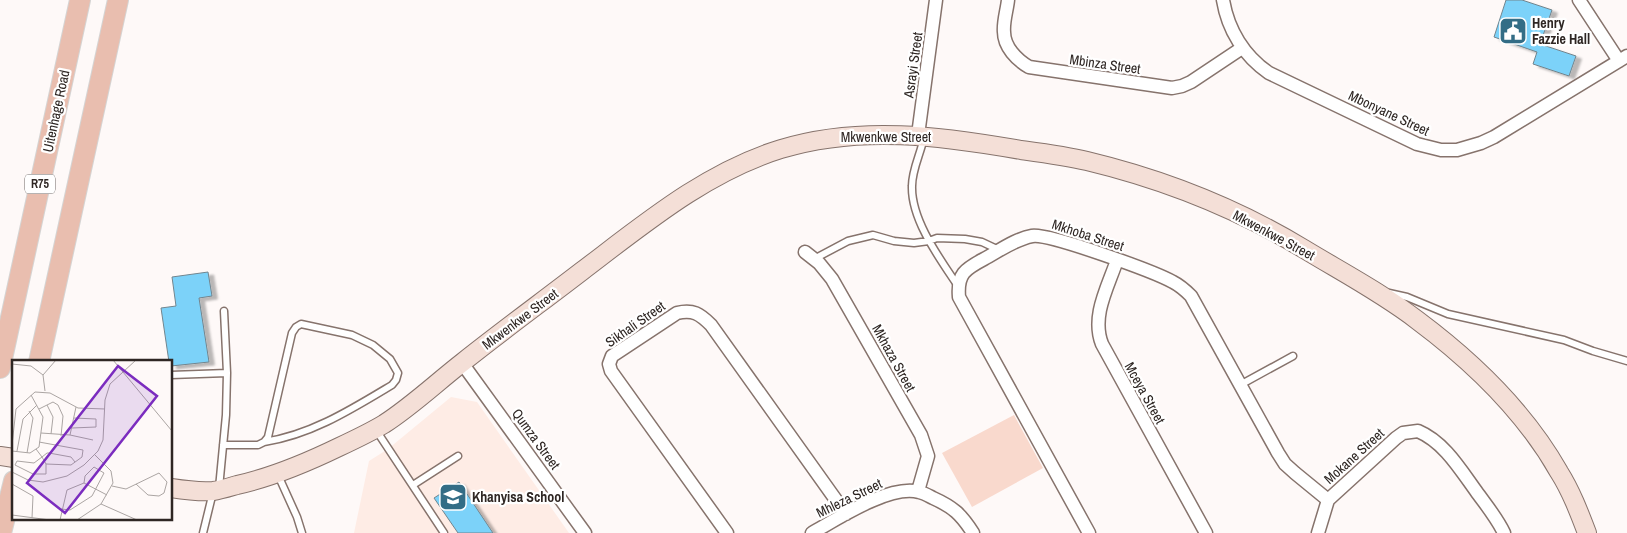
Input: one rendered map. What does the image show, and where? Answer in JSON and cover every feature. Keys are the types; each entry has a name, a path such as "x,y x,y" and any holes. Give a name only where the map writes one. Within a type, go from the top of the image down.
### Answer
{"main road":[{"name":"Uitenhage Road","path":"0,368 80,0"},
{"name":"R75","path":"39,360 118,0"},
{"path":"6,523 12,492"}],"street":[{"name":"Asrayi Street","path":"922,135 936,0"},
{"name":"Mbinza Street","path":"1008,0 1004,33 1007,44 1020,62 1029,67 1172,88 1191,82 1242,48"},
{"name":"Mbonyane Street","path":"1223,0 1228,20 1242,48 1269,73 1416,144 1441,150 1469,148 1494,137 1623,59"},
{"path":"1579,0 1623,59"},
{"name":"Mkwenkwe Street","path":"172,488 216,490 261,480 330,451 375,429 406,408 651,219 694,190 738,165 779,150 817,140 847,136 922,135 1086,161 1144,177 1187,192 1231,211 1291,241 1416,319 1472,367 1510,404 1535,434 1561,474 1586,533"},
{"name":"Mkhoba Street","path":"959,288 959,280 976,263 999,250 1033,236 1043,236 1164,277 1183,288 1191,296 1285,464 1328,500"},
{"name":"Mkhaza Street","path":"809,255 826,270 832,279 925,446 928,456 918,491"},
{"name":"Mceya Street","path":"1117,260 1099,312 1097,323 1098,335 1206,533"},
{"path":"959,288 960,297 966,311 1089,533"},
{"name":"Sikhali Street","path":"727,533 610,371 609,364 612,356 677,313 686,311 695,312 711,325 846,514"},
{"name":"Qumza Street","path":"462,363 585,533"},
{"name":"Mokane Street","path":"1318,533 1328,500 1396,438 1403,433 1418,431 1436,441 1448,454 1491,512 1504,533"},
{"name":"Mhleza Street","path":"812,533 876,498 891,493 918,491 949,505 959,513 973,533"}],"lane":[{"path":"922,135 912,184 913,196 929,241 959,288"},
{"path":"809,255 848,241 873,235 914,244 936,238 965,239 982,242 999,250"},
{"path":"1368,288 1407,297 1448,314 1556,338 1627,361"},
{"path":"203,533 216,490 226,415 227,373 224,311"},
{"path":"223,445 258,445 307,431 338,417 392,385 398,373 390,359 373,345 352,335 302,324 296,327 292,333 268,437 264,442"},
{"path":"1240,385 1293,356"},
{"path":"172,376 227,373"},
{"path":"375,429 444,533"},
{"path":"412,485 458,456"},
{"path":"277,474 297,517 302,533"}],"shaded area":[{"name":"Khanyisa School","path":"451,397 477,402 569,533 354,533 369,461 388,449"},
{"path":"1014,415 1043,468 972,507 942,453"}],"building":[{"path":"1506,0 1522,0 1552,10 1540,44 1576,56 1569,76 1533,64 1537,52 1494,37"},
{"path":"208,272 212,296 199,298 209,362 172,366 172,360 169,360 161,308 176,306 172,277"},
{"path":"459,482 493,533 458,533 434,498"}],"place":[{"name":"Henry Fazzie Hall","path":"1513,31"},
{"name":"Khanyisa School","path":"453,497"}]}
